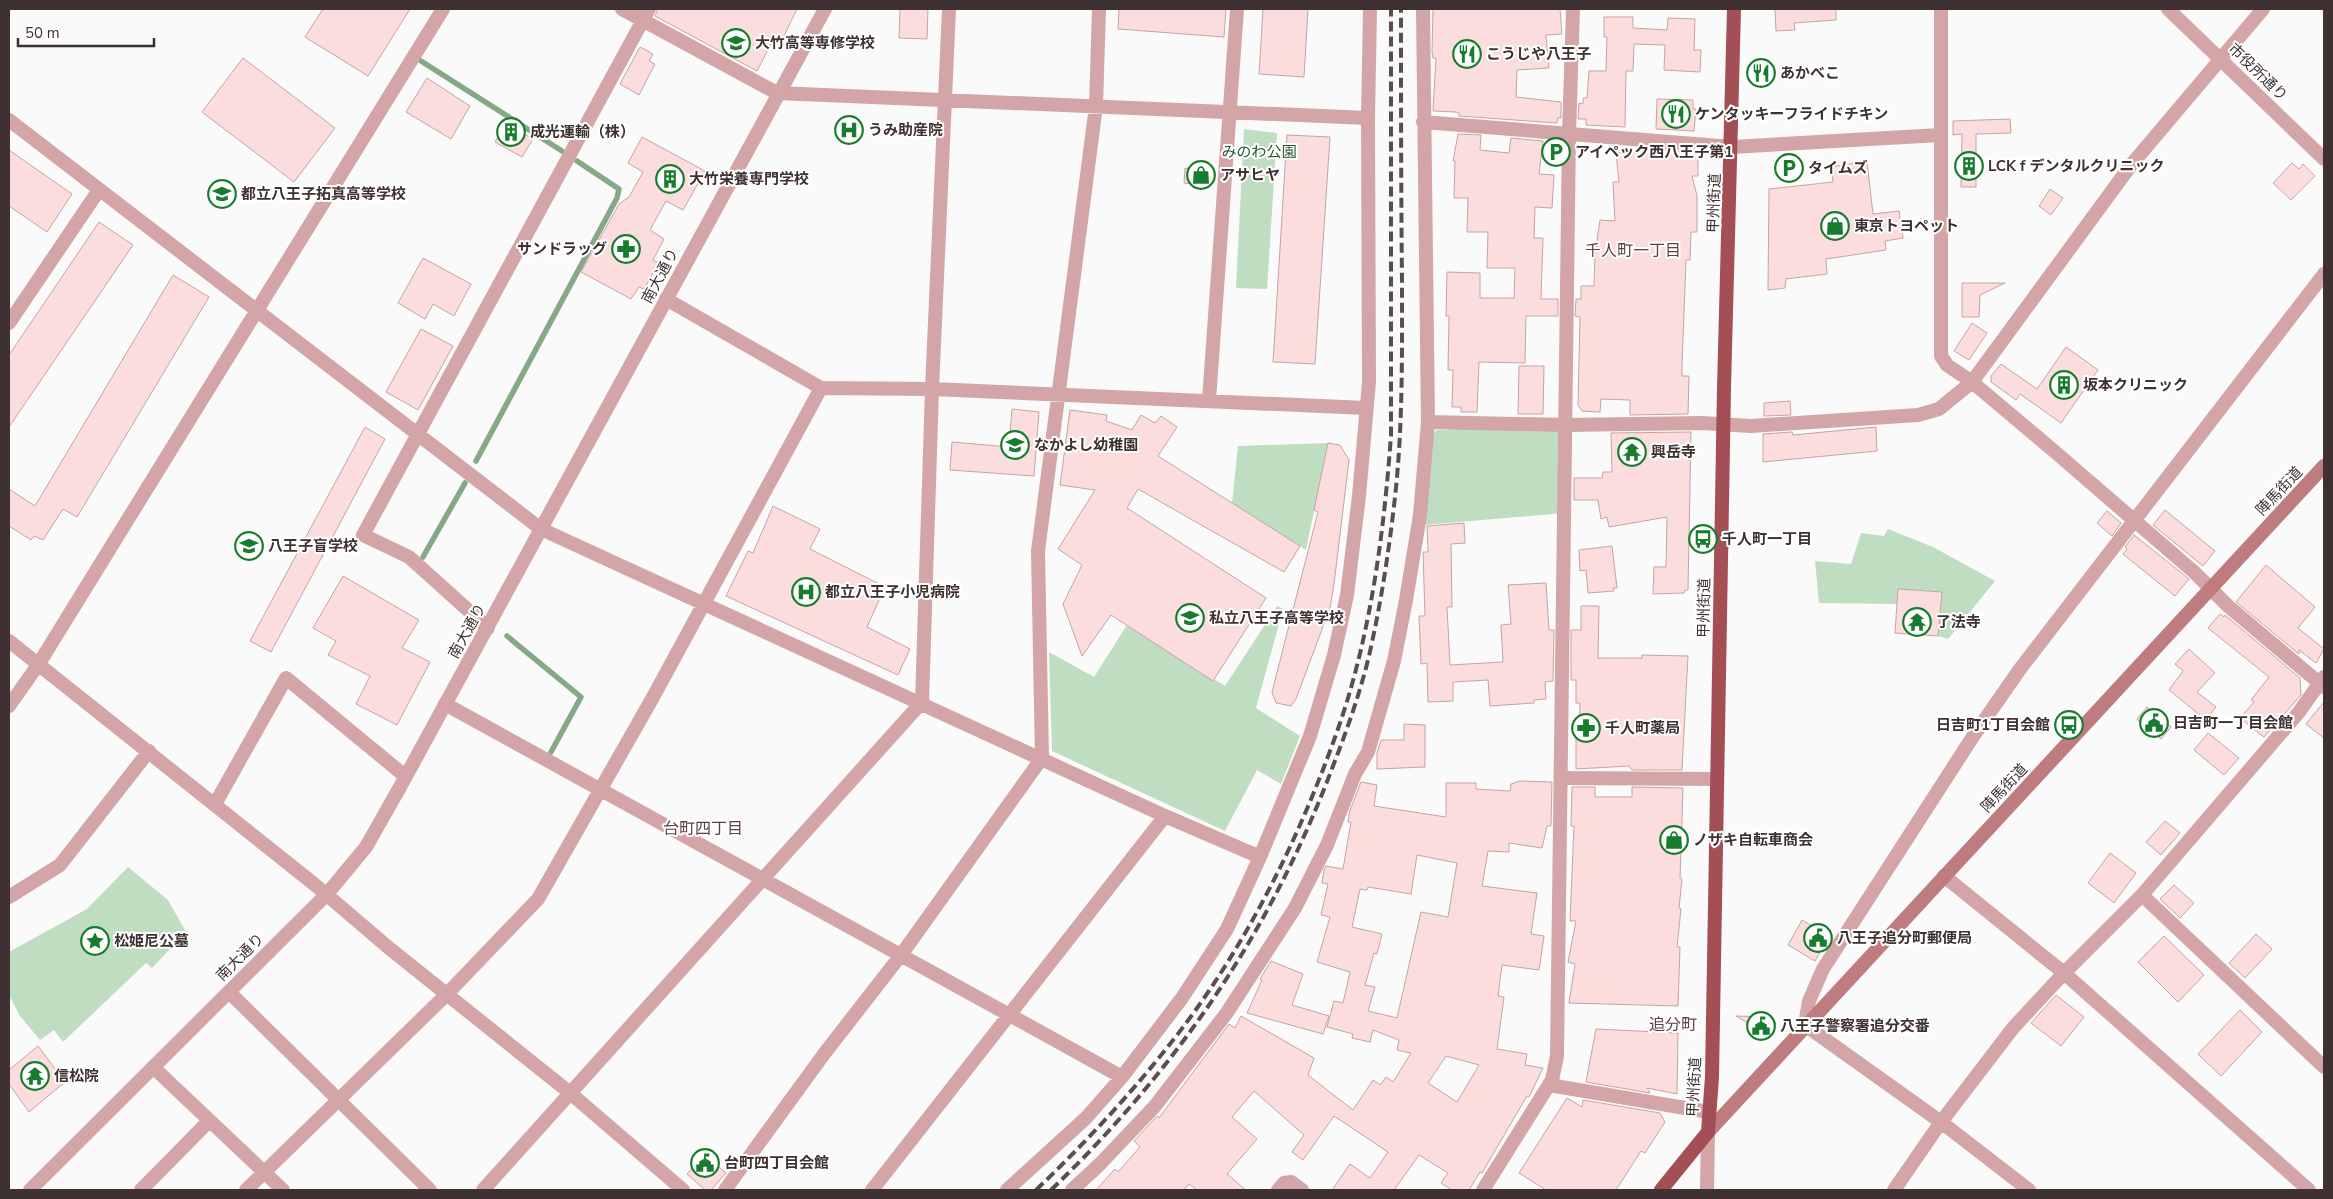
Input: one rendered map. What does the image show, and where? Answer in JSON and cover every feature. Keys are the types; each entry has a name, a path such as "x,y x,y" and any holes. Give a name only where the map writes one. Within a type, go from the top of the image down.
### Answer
{"highway":[{"name":"甲州街道","path":"1661,1190 1708,1132 1734,9"}],"main road":[{"name":"陣馬街道","path":"1708,1132 2324,466"}],"street":[{"path":"9,706 38,665 443,9"},
{"path":"622,9 646,15 778,93 1368,118"},
{"name":"南大通り","path":"30,1190 327,894 366,847 488,628 825,9"},
{"path":"483,1190 569,1092 922,702 932,389 947,100 949,9"},
{"path":"725,1190 824,1054 901,955 1042,758 1038,551 1096,106 1099,9"},
{"path":"1209,400 1238,9"},
{"path":"1007,1190 1086,1118 1122,1077 1182,998 1227,929 1260,857 1310,736 1336,646 1347,595 1369,382 1368,118 1370,9"},
{"path":"1072,1190 1100,1164 1155,1106 1226,1014 1295,908 1327,845 1355,774 1368,752 1394,661 1420,514 1428,422 1422,9"},
{"path":"1483,1190 1549,1085 1555,1072 1557,1056 1568,134 1573,9"},
{"path":"1894,1190 1941,1122 2013,1028 2064,972 2142,895 2300,712 2323,682 2228,606 2212,588 1972,382 1947,364 1941,356 1940,9"},
{"name":"市役所通り","path":"2168,9 2324,159"},
{"path":"1428,422 1566,425 1724,424 1751,426 1918,415 1939,409 1972,382 2131,165 2263,9"},
{"path":"488,628 409,557 363,535 416,434 646,15"},
{"path":"9,120 541,529 922,702 1165,816 1260,857"},
{"path":"1423,122 1732,148 1940,135"},
{"path":"9,323 99,190"},
{"path":"2028,1190 1941,1122 1806,1025 1809,1001 1822,969 1972,738 2020,669 2324,274"},
{"path":"666,299 821,388 932,389 1366,408"},
{"path":"246,1190 446,994 538,899 704,604 821,388"},
{"path":"9,640 327,894 446,994 569,1092 683,1190"},
{"path":"215,804 286,678 405,776"},
{"path":"446,704 600,791 1122,1077"},
{"path":"9,897 60,865 149,751"},
{"path":"1561,778 1717,779"},
{"path":"872,1190 1165,816"},
{"path":"1944,876 2064,972 2309,1190"},
{"path":"2142,895 2324,1067"},
{"path":"229,992 337,1101 430,1190"},
{"path":"153,1067 282,1190"},
{"path":"1549,1085 1709,1112"},
{"path":"141,1190 210,1121"},
{"path":"1707,1190 1708,1132"},
{"path":"1278,1190 1284,1184 1291,1182 1302,1190"}],"green space":[{"name":"みのわ公園","path":"1244,129 1277,133 1267,289 1236,288"},
{"path":"1566,425 1565,513 1424,525 1432,434 1437,430"},
{"path":"1328,443 1306,550 1232,503 1238,446"},
{"path":"1888,529 1933,547 1995,581 1948,639 1938,636 1942,592 1898,589 1897,604 1819,603 1815,561 1851,564 1861,533 1884,536"},
{"path":"1277,606 1283,609 1256,708 1300,736 1281,784 1257,770 1225,831 1052,751 1049,652 1094,677 1127,625 1225,686"},
{"path":"128,867 168,900 186,932 152,968 146,963 63,1042 54,1030 40,1040 20,1016 9,995 9,952 87,909"}],"building":[{"path":"323,9 410,9 368,76 305,37"},
{"name":"大竹高等専修学校","path":"658,9 797,9 778,48 771,44 757,71 655,16"},
{"path":"900,9 928,9 927,39 899,38"},
{"path":"1119,9 1226,9 1224,37 1118,29"},
{"path":"1263,9 1308,9 1304,77 1259,74"},
{"path":"1433,9 1560,9 1562,34 1546,35 1549,68 1517,70 1516,97 1561,102 1561,118 1558,118 1557,123 1459,116 1459,113 1456,112 1433,111 1436,58 1433,58 1432,52"},
{"path":"1775,9 1836,9 1836,20 1794,23 1795,30 1776,31"},
{"path":"1604,17 1633,17 1633,28 1667,30 1668,18 1695,19 1694,50 1701,50 1700,72 1664,70 1665,45 1634,44 1633,71 1626,71 1625,127 1586,125 1586,119 1578,119 1579,103 1583,104 1583,98 1587,98 1589,71 1606,71 1607,37 1604,37"},
{"path":"640,47 653,54 649,61 655,64 639,95 620,84"},
{"path":"243,58 335,128 294,182 202,112"},
{"path":"427,78 470,106 451,139 406,112"},
{"name":"ケンタッキーフライドチキン","path":"1657,99 1693,100 1693,109 1696,109 1694,131 1656,129"},
{"path":"2010,119 2011,133 1976,134 1976,187 1961,187 1962,134 1953,135 1953,121"},
{"name":"成光運輸（株）","path":"505,123 533,139 522,157 495,142"},
{"path":"1458,134 1481,135 1480,150 1509,153 1511,138 1543,141 1539,174 1554,175 1552,208 1535,207 1534,238 1543,238 1541,299 1558,299 1558,316 1526,316 1525,363 1479,362 1477,412 1461,412 1461,407 1452,407 1453,370 1448,370 1449,316 1446,316 1447,272 1480,273 1480,298 1514,298 1515,268 1487,268 1488,232 1467,232 1468,198 1454,198 1455,161 1453,161"},
{"path":"1287,135 1330,137 1315,364 1273,362"},
{"path":"642,137 705,171 683,210 666,201 650,230 664,239 653,260 659,263 644,289 639,287 631,299 581,272 619,204 629,197 643,172 628,163"},
{"path":"1654,149 1697,153 1698,155 1698,176 1692,176 1697,196 1697,232 1691,232 1690,260 1686,260 1682,376 1689,376 1688,414 1630,415 1630,400 1601,399 1600,412 1582,411 1578,405 1580,317 1575,316 1576,299 1581,299 1581,286 1594,286 1595,254 1600,220 1615,221 1613,182 1619,182 1616,153"},
{"path":"9,150 72,194 47,232 9,206"},
{"name":"東京トヨペット","path":"1867,161 1873,214 1899,211 1903,238 1885,241 1886,250 1826,259 1827,274 1786,279 1785,288 1768,290 1769,189 1833,182 1831,167"},
{"path":"2292,163 2299,169 2303,164 2315,176 2291,200 2273,183"},
{"path":"1185,168 1208,172 1207,186 1184,183"},
{"path":"2050,189 2063,198 2051,215 2039,206"},
{"path":"99,222 133,245 9,427 9,355"},
{"path":"423,258 471,284 454,316 433,304 425,319 398,303"},
{"path":"173,275 209,297 77,517 63,509 43,540 34,536 31,540 9,526 9,489 35,506"},
{"path":"1962,283 2005,283 1980,295 1979,317 1962,317"},
{"path":"1972,323 1987,333 1969,360 1954,351"},
{"path":"421,329 453,346 418,410 386,392"},
{"name":"坂本クリニック","path":"2066,347 2098,370 2061,423 2020,394 2016,400 1991,382 1991,376 2001,364 2037,389"},
{"path":"1519,366 1544,366 1543,414 1518,414"},
{"path":"1790,401 1791,415 1764,416 1764,403"},
{"path":"1012,409 1039,412 1034,476 950,470 952,442 1009,447"},
{"path":"1070,410 1107,415 1106,421 1132,430 1141,415 1155,423 1161,416 1177,427 1158,456 1300,546 1284,572 1138,489 1127,508 1266,598 1213,681 1111,615 1082,656 1063,604 1082,565 1058,549 1095,490 1060,485"},
{"path":"365,427 385,439 271,652 250,641"},
{"path":"1876,427 1877,451 1763,462 1763,434 1792,432 1793,435"},
{"path":"1691,432 1688,590 1685,590 1684,593 1653,594 1654,567 1666,567 1667,517 1609,527 1607,517 1601,519 1598,500 1574,500 1574,478 1602,478 1603,472 1612,472 1611,433"},
{"path":"1328,443 1340,445 1349,460 1334,584 1330,608 1296,699 1291,706 1276,703 1272,692 1318,512 1314,510"},
{"name":"都立八王子小児病院","path":"773,506 820,529 810,549 885,587 867,627 910,649 898,675 726,596 748,551 753,553"},
{"path":"2165,510 2215,551 2203,566 2153,525"},
{"path":"2107,511 2121,523 2112,536 2097,523"},
{"path":"1464,523 1465,543 1451,544 1452,607 1447,607 1450,665 1503,662 1501,625 1511,624 1508,585 1546,583 1549,630 1554,630 1553,681 1545,682 1546,699 1534,700 1534,703 1490,706 1488,680 1453,682 1453,701 1428,702 1427,663 1421,664 1419,616 1425,616 1423,552 1428,552 1427,526"},
{"path":"2134,535 2189,579 2175,596 2123,554 2127,549 2125,547"},
{"path":"1612,546 1617,588 1613,588 1614,591 1588,593 1586,570 1580,571 1579,550"},
{"path":"2266,565 2315,607 2298,628 2324,649 2316,663 2299,650 2299,654 2236,602"},
{"path":"343,576 419,620 402,648 430,662 397,725 356,704 370,676 328,655 336,641 313,628"},
{"name":"了法寺","path":"1898,589 1942,592 1938,636 1895,633"},
{"path":"1581,606 1599,606 1598,658 1642,658 1642,655 1688,656 1682,770 1632,770 1629,766 1576,769 1576,738 1579,738 1580,703 1576,703 1576,680 1571,680 1571,630 1581,630"},
{"path":"2220,614 2224,617 2225,615 2300,678 2301,695 2264,737 2240,718 2254,702 2251,700 2269,677 2208,628"},
{"path":"2189,649 2215,673 2197,692 2216,707 2206,720 2169,690 2183,671 2175,664"},
{"path":"2324,702 2324,738 2306,724"},
{"name":"日吉町一丁目会館","path":"2147,707 2171,727 2161,739 2137,719"},
{"path":"1404,724 1425,725 1425,767 1377,769 1377,753 1381,740 1404,740"},
{"path":"2208,733 2239,758 2224,775 2194,750"},
{"path":"1520,781 1552,782 1551,826 1547,826 1542,848 1509,843 1509,852 1488,851 1482,886 1537,893 1531,934 1544,936 1539,970 1502,965 1498,996 1504,997 1497,1049 1527,1054 1525,1065 1543,1068 1529,1097 1527,1096 1482,1173 1480,1172 1469,1190 1452,1190 1441,1183 1448,1173 1419,1155 1394,1190 1332,1190 1350,1164 1370,1178 1388,1152 1334,1116 1303,1160 1292,1152 1304,1135 1254,1091 1232,1117 1257,1139 1227,1174 1246,1190 1197,1190 1189,1184 1184,1190 1096,1190 1115,1169 1118,1172 1140,1147 1134,1141 1157,1116 1159,1118 1229,1024 1235,1028 1241,1016 1314,1058 1308,1075 1353,1110 1373,1080 1380,1085 1386,1077 1393,1082 1411,1053 1397,1050 1399,1040 1373,1030 1370,1042 1352,1038 1353,1034 1327,1027 1334,1001 1343,1003 1350,972 1317,962 1330,917 1321,915 1328,884 1322,883 1324,870 1326,866 1343,869 1351,822 1348,822 1350,810 1361,782 1377,785 1374,806 1446,817 1446,783 1476,783 1476,789 1510,791 1511,784","holes":["1417,855 1457,863 1448,917 1421,912 1397,1018 1368,1011 1375,987 1365,985 1374,953 1377,954 1382,934 1352,927 1360,889 1367,890 1368,887 1411,894","1446,1056 1479,1065 1457,1102 1428,1083"]},
{"path":"1572,787 1595,787 1595,797 1632,797 1632,787 1683,788 1680,878 1682,879 1679,908 1681,909 1677,947 1680,947 1678,1006 1569,1003 1575,964 1568,962 1576,921 1570,921 1574,826 1571,826"},
{"path":"2165,821 2180,833 2161,855 2146,842"},
{"path":"2110,853 2136,873 2114,903 2088,883"},
{"path":"2174,885 2194,903 2180,918 2160,899"},
{"path":"1802,920 1829,936 1815,961 1788,945"},
{"path":"2256,934 2272,949 2245,978 2229,963"},
{"path":"2164,936 2204,975 2178,1002 2138,962"},
{"path":"1271,961 1303,974 1292,1005 1329,1016 1323,1034 1247,1013 1262,980 1260,979"},
{"path":"2056,995 2084,1017 2061,1046 2031,1023"},
{"path":"2240,1010 2262,1032 2221,1076 2198,1054"},
{"name":"八王子警察署追分交番","path":"1736,1016 1768,1017 1776,1023 1768,1035"},
{"path":"1596,1029 1678,1033 1677,1094 1647,1088 1650,1093 1586,1082"},
{"name":"信松院","path":"38,1046 65,1082 29,1112 9,1084 9,1070"},
{"path":"1567,1098 1582,1107 1583,1100 1660,1113 1665,1122 1645,1153 1641,1151 1616,1190 1546,1190 1519,1173"},
{"name":"台町四丁目会館","path":"704,1154 726,1173 711,1190 705,1190 687,1174"}],"waterway":[{"path":"421,61 562,151"},
{"path":"476,461 617,198 619,189 577,161"},
{"path":"423,557 465,483"},
{"path":"507,636 581,697 551,752"}],"railway":[{"path":"1036,1190 1089,1137 1139,1082 1197,1008 1222,971 1268,892 1307,810 1324,768 1350,691 1368,619 1380,545 1391,435 1391,9"},
{"path":"1051,1190 1097,1144 1180,1046 1250,940 1281,885 1308,827 1338,752 1362,684 1384,577 1395,497 1399,443 1402,388 1401,9"}],"place":[{"name":"大竹高等専修学校","path":"736,43"},
{"name":"こうじや八王子","path":"1467,54"},
{"name":"あかべこ","path":"1761,73"},
{"name":"ケンタッキーフライドチキン","path":"1676,114"},
{"name":"うみ助産院","path":"849,130"},
{"name":"成光運輸（株）","path":"511,132"},
{"name":"アイペック西八王子第1","path":"1556,152"},
{"name":"LCK f デンタルクリニック","path":"1969,166"},
{"name":"タイムズ","path":"1789,168"},
{"name":"アサヒヤ","path":"1201,175"},
{"name":"大竹栄養専門学校","path":"670,179"},
{"name":"都立八王子拓真高等学校","path":"222,194"},
{"name":"東京トヨペット","path":"1835,226"},
{"name":"サンドラッグ","path":"626,249"},
{"name":"坂本クリニック","path":"2064,385"},
{"name":"なかよし幼稚園","path":"1015,445"},
{"name":"興岳寺","path":"1632,452"},
{"name":"千人町一丁目","path":"1703,539"},
{"name":"八王子盲学校","path":"249,546"},
{"name":"都立八王子小児病院","path":"806,592"},
{"name":"私立八王子高等学校","path":"1190,618"},
{"name":"了法寺","path":"1917,622"},
{"name":"日吉町一丁目会館","path":"2154,723"},
{"name":"日吉町1丁目会館","path":"2069,725"},
{"name":"千人町薬局","path":"1586,728"},
{"name":"ノザキ自転車商会","path":"1674,840"},
{"name":"八王子追分町郵便局","path":"1818,938"},
{"name":"松姫尼公墓","path":"95,941"},
{"name":"八王子警察署追分交番","path":"1761,1026"},
{"name":"信松院","path":"35,1076"},
{"name":"台町四丁目会館","path":"705,1163"}],"district":[{"name":"千人町一丁目","path":"1633,251"},
{"name":"台町四丁目","path":"703,829"},
{"name":"追分町","path":"1673,1025"}]}
